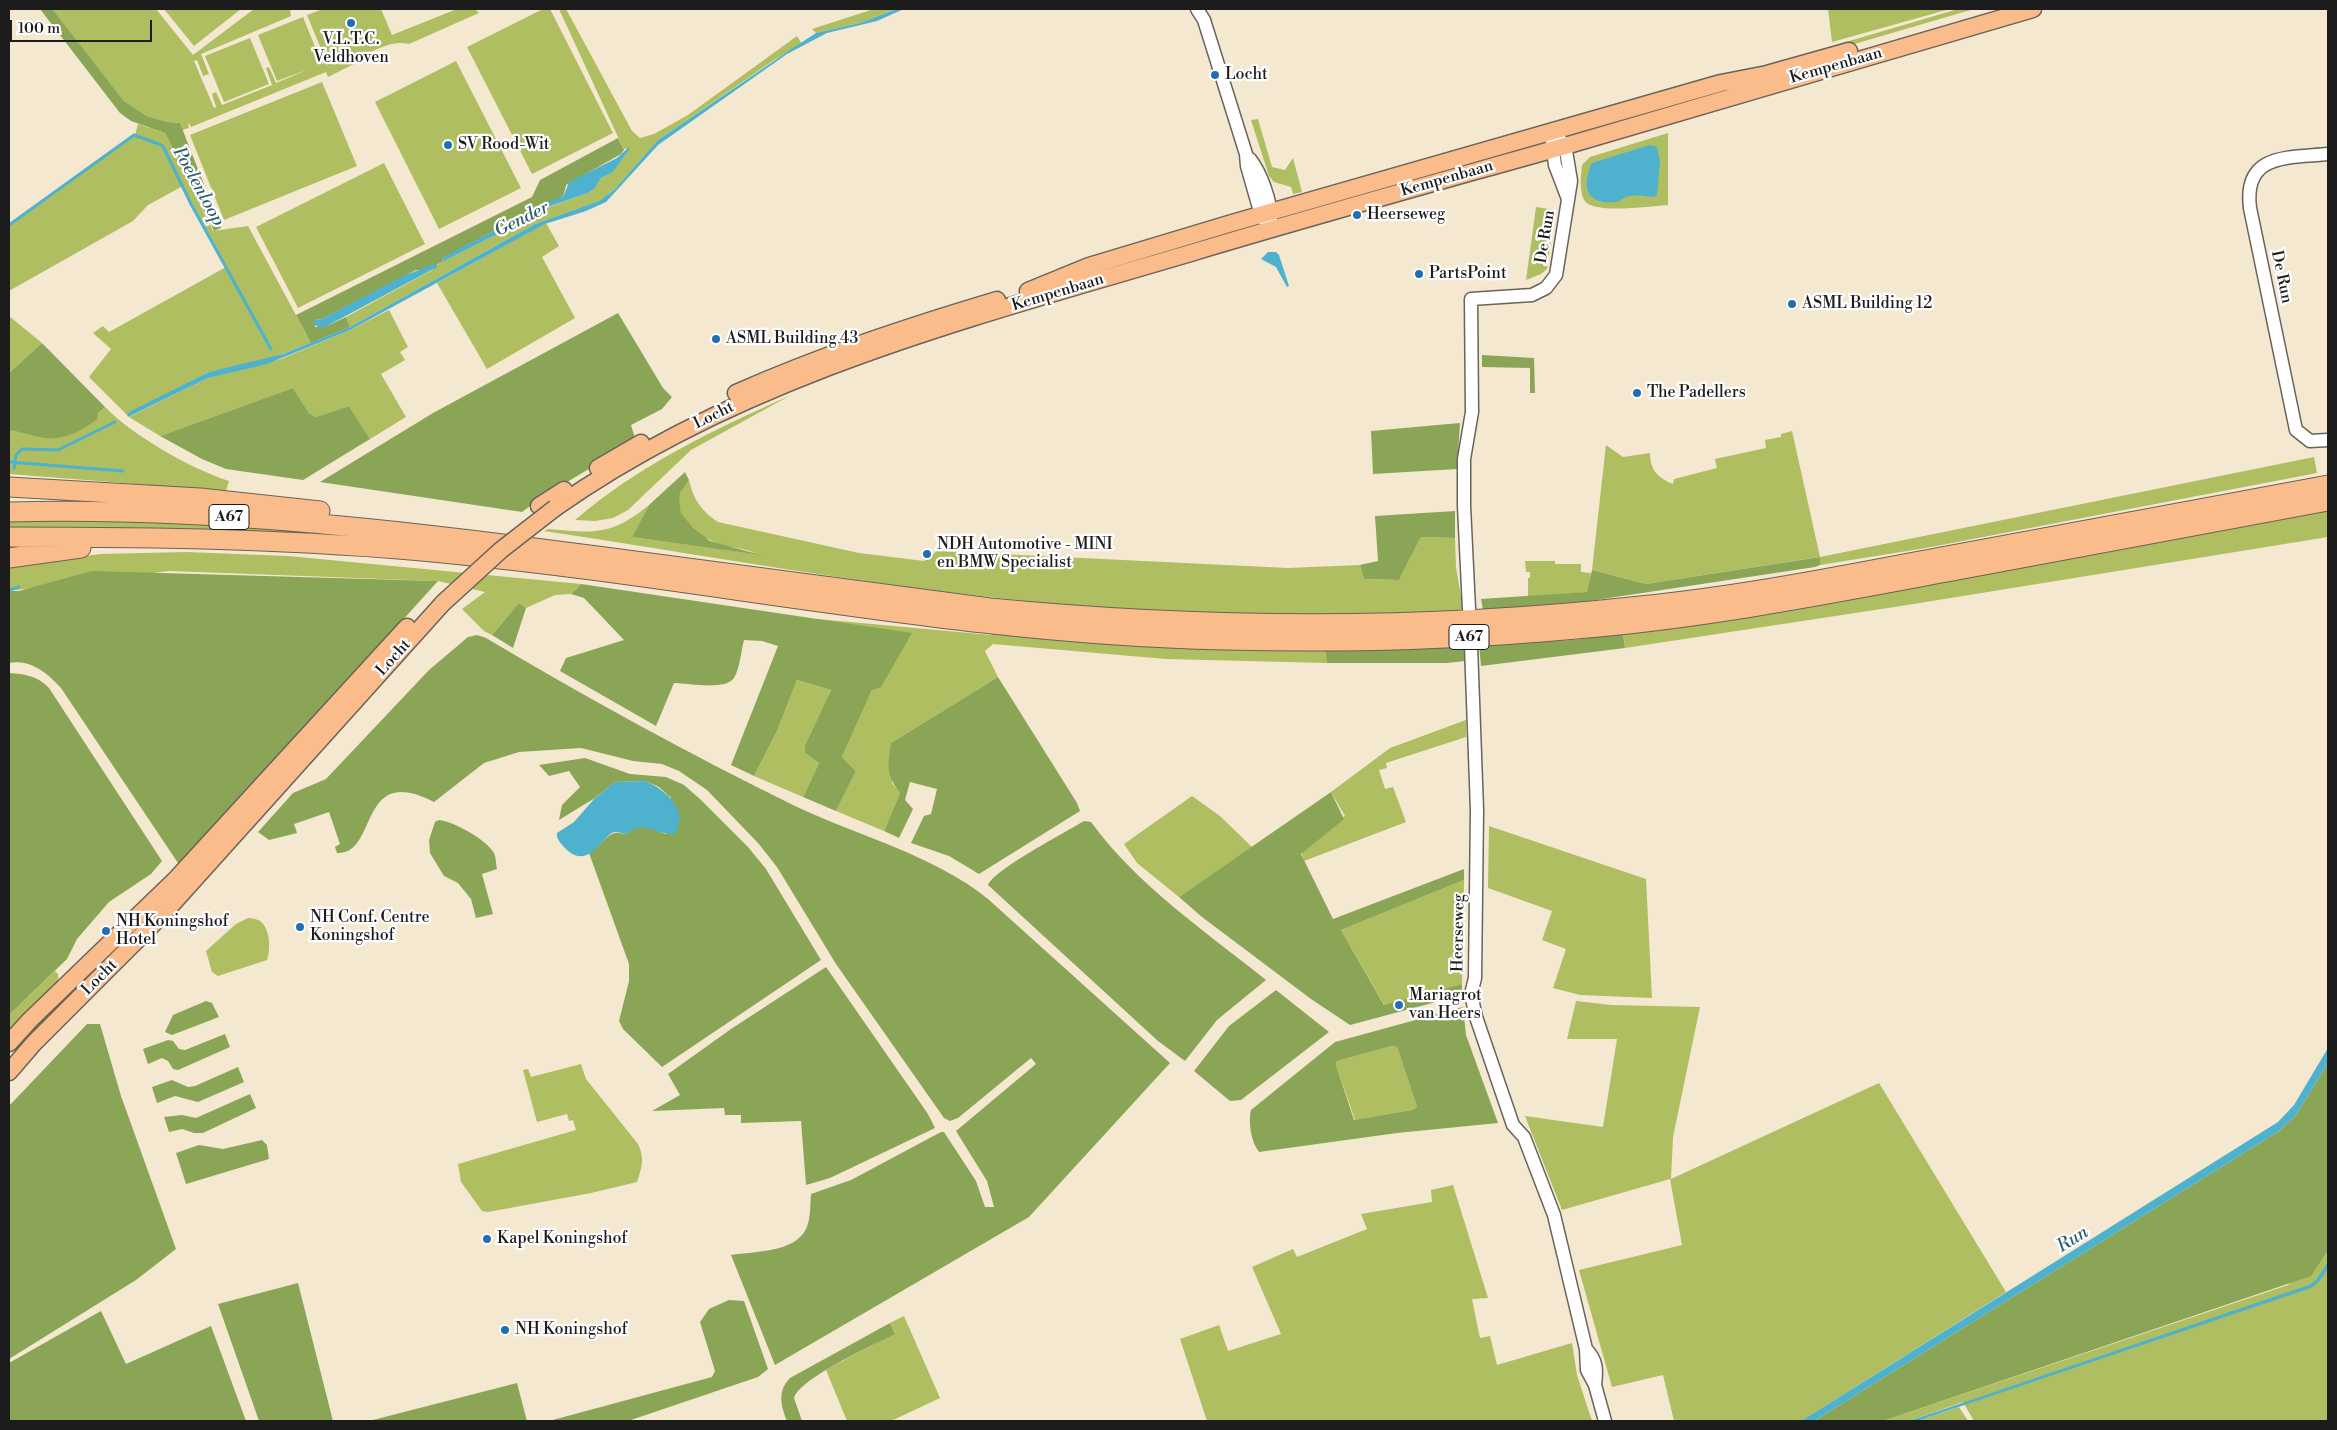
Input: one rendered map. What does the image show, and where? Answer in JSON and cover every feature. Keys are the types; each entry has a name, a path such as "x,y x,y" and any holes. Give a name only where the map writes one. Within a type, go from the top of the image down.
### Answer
{"highway":[{"name":"A67","path":"9,512 184,514 299,522 448,536 1040,613 1218,624 1362,624 1492,619 1582,612 1723,596 2328,485"},
{"name":"A67","path":"9,486 200,498 362,516 448,536"},
{"name":"A67","path":"9,538 194,538 298,542 446,554 1047,630 1218,640 1362,640 1493,636 1581,629 1724,612 1836,593 2328,501"},
{"name":"A67","path":"9,558 70,548 194,538"}],"main road":[{"name":"Kempenbaan","path":"861,349 1038,288 1089,266 1266,213 1721,83 1841,53 1992,9"},
{"name":"Kempenbaan","path":"861,349 2033,9"},
{"name":"Locht","path":"9,1072 34,1043 166,911 485,549 539,506 619,455 713,403 790,369 861,349"},
{"name":"Locht","path":"9,1043 30,1020 178,878 439,600 500,550 555,508 660,443 724,410 861,349"}],"street":[{"path":"1197,9 1204,15 1246,154 1254,164 1271,229"},
{"name":"De Run","path":"1469,608 1464,458 1472,412 1470,299 1532,295 1552,283 1558,263 1568,200 1556,171 1558,147 1553,132"},
{"name":"De Run","path":"2328,154 2278,160 2263,164 2255,173 2248,190 2250,208 2296,430 2310,441 2328,440"},
{"name":"Heerseweg","path":"1471,646 1477,810 1475,978 1472,999 1513,1125 1524,1136 1554,1214 1586,1349 1594,1359 1596,1366 1595,1385 1605,1421"}],"green space":[{"path":"40,9 52,9 124,101 147,116 167,122 180,123 221,228 214,231 165,133 131,121 120,113"},
{"path":"51,9 156,9 193,55 254,9 290,9 291,16 303,11 201,54 209,74 203,76 197,60 194,61 214,108 216,107 212,94 216,92 222,105 272,85 266,68 269,67 276,83 309,69 277,81 258,35 303,17 322,64 351,52 326,61 307,15 323,9 381,9 392,35 457,9 475,9 479,13 409,44 398,43 381,47 365,55 367,61 364,59 328,77 326,72 191,127 188,122 189,128 182,130 180,123 167,122 147,116 124,101"},
{"path":"164,9 241,9 194,46"},
{"path":"543,9 550,9 613,133 532,174 467,47"},
{"path":"559,9 566,9 632,131 640,138 654,134 688,115 797,36 802,44 774,60 658,140 614,190 599,201 535,224 350,327 346,317 432,270 438,264 535,215 538,211 588,193 595,188 601,178 613,172 629,150 625,148 624,150"},
{"path":"874,9 897,9 860,23 816,33 812,29"},
{"path":"1828,9 1950,9 1832,42"},
{"path":"1958,9 1974,9 1779,66 1754,69"},
{"path":"250,38 269,84 224,102 205,56"},
{"name":"SV Rood-Wit","path":"456,61 521,188 439,229 375,102"},
{"path":"322,82 357,166 224,220 190,135"},
{"path":"1258,119 1272,167 1285,170 1293,158 1302,192 1293,194 1291,187 1274,182 1269,176 1251,120"},
{"path":"138,124 165,133 213,231 248,226 311,343 269,359 209,372 127,415 89,377 111,349 93,333 103,326 109,332 226,267 183,186 148,205 133,221 9,291 9,226 135,135"},
{"path":"1668,133 1668,205 1610,208 1589,205 1584,200 1581,188 1582,165 1590,157"},
{"path":"618,138 624,150 621,154 566,185 564,194 559,199 542,209 533,210 443,258 442,262 424,270 416,270 322,319 315,320 315,327 327,326 346,317 350,327 311,343 296,315 532,197 540,180"},
{"path":"384,163 425,244 298,308 256,227"},
{"path":"1536,207 1555,210 1547,269 1541,274 1526,280"},
{"path":"546,223 559,246 542,257 575,318 487,369 437,283"},
{"path":"389,310 408,347 400,352 405,360 381,374 406,417 370,439 349,406 316,417 309,413 293,388 160,436 129,417 208,378 281,359 350,330"},
{"path":"618,313 663,388 672,397 662,409 631,425 636,441 542,497 522,512 320,482 433,413"},
{"path":"9,316 42,343 9,373"},
{"path":"42,343 105,407 98,413 97,419 91,424 63,437 39,437 9,430 9,373"},
{"path":"1482,355 1534,358 1535,393 1530,393 1530,368 1482,367"},
{"path":"293,388 309,413 316,417 349,406 370,439 303,480 226,469 202,459 160,436"},
{"path":"791,395 691,450 628,510 613,518 595,521 575,520 600,500 651,465 734,421"},
{"path":"105,407 146,440 180,460 229,481 226,491 9,474 9,430 98,413"},
{"path":"1460,423 1457,469 1373,474 1371,431"},
{"path":"1792,431 1820,557 2314,457 2317,473 1926,548 1820,565 1819,557 1646,584 1592,570 1606,445 1623,457 1650,453 1653,469 1663,479 1673,484 1674,479 1717,468 1715,459 1766,448 1765,440 1781,437 1781,434"},
{"path":"685,472 689,480 680,493 679,502 681,513 692,527 710,541 761,555 632,537 649,505"},
{"path":"689,480 699,504 707,514 718,522 859,553 924,561 937,551 1288,568 1360,565 1364,579 1399,580 1421,537 1455,538 1456,567 1463,609 1443,613 1273,615 1103,608 1033,602 893,585 544,531 548,529 602,530 624,522 649,505 632,537 757,554 712,541 696,532 680,510 680,493"},
{"path":"1455,511 1455,538 1421,537 1399,580 1364,579 1360,565 1378,561 1375,516"},
{"path":"2328,511 2328,537 1901,606 1625,648 1623,633 1785,612"},
{"path":"51,517 307,528 308,535 9,531 9,518"},
{"path":"186,552 288,556 581,584 571,594 555,595 526,608 519,603 492,635 484,631 462,609 485,592 438,581 169,571 9,591 9,565 101,554"},
{"path":"1820,557 1820,565 1815,567 1589,601 1483,610 1481,599 1587,592 1592,570 1646,584"},
{"path":"1525,561 1555,561 1555,564 1581,564 1581,572 1591,573 1588,592 1528,597 1528,578 1530,578 1530,572 1526,572"},
{"path":"92,571 438,581 180,866 61,688 38,668 24,663 9,663 9,591 19,591"},
{"path":"581,584 912,633 881,687 872,690 842,757 856,771 836,811 803,797 819,763 805,753 805,745 831,690 797,680 777,731 754,776 731,765 778,646 762,641 744,640 738,669 734,678 729,682 715,685 674,683 656,726 560,671 566,658 624,640 584,598 571,594"},
{"path":"519,603 526,608 513,648 492,635"},
{"path":"818,619 991,635 991,633 1116,643 1199,648 1325,651 1327,663 1166,659 993,644 985,651 998,677 891,743 892,783 900,793 884,831 836,811 856,771 842,757 872,690"},
{"path":"1623,633 1625,648 1481,666 1479,645 1573,640"},
{"path":"477,635 486,638 639,725 755,786 819,817 920,858 967,884 988,899 1170,1063 1029,1217 775,1365 731,1255 773,1250 793,1243 800,1237 808,1225 811,1194 851,1180 941,1132 944,1132 976,1181 985,1207 994,1207 987,1181 956,1131 1036,1064 1031,1058 958,1118 950,1121 944,1118 836,964 777,867 758,843 707,790 679,771 662,764 633,761 581,748 519,752 484,763 434,802 409,793 392,793 381,801 372,813 359,840 350,850 337,853 335,847 340,844 329,812 294,824 297,833 269,840 258,832 293,793 326,779 429,670 468,637"},
{"path":"1465,646 1466,661 1446,663 1327,663 1325,651"},
{"path":"9,673 31,676 49,688 162,861 151,874 109,902 77,939 67,959 9,1015"},
{"path":"998,677 1077,803 1080,811 979,874 949,856 911,843 924,816 931,814 937,789 910,782 905,800 913,809 899,838 884,831 900,793 890,774 889,758 891,743"},
{"path":"797,680 831,690 805,745 805,753 819,763 803,797 754,776 777,731"},
{"path":"1466,720 1466,737 1386,763 1387,768 1379,770 1385,789 1393,787 1406,822 1304,861 1301,851 1345,816 1331,792 1390,748"},
{"path":"585,758 630,774 666,777 684,785 748,847 766,869 821,960 662,1067 623,1029 619,1021 629,981 629,964 589,853 615,833 627,834 637,828 646,827 666,834 671,798 659,787 646,781 615,782 595,798 559,820 562,805 580,787 569,771 549,776 539,765"},
{"path":"1331,792 1344,819 1301,854 1333,919 1464,869 1464,880 1341,930 1384,1005 1462,984 1462,995 1350,1025 1311,999 1202,917 1179,897"},
{"path":"1192,796 1220,816 1252,847 1179,897 1137,863 1124,844"},
{"path":"439,820 469,832 484,842 494,853 497,869 482,874 493,914 476,918 471,899 458,883 444,876 430,853 429,840 435,822"},
{"path":"1084,821 1091,822 1130,867 1173,907 1266,980 1217,1020 1185,1061 1158,1041 988,885 1003,870"},
{"path":"1489,826 1646,879 1652,998 1580,995 1553,988 1566,949 1542,940 1552,911 1488,888"},
{"path":"1464,880 1462,984 1385,1006 1341,930"},
{"path":"248,918 260,921 266,928 269,945 267,960 218,976 212,972 206,951 236,924"},
{"path":"826,967 928,1114 935,1128 830,1178 806,1185 801,1121 741,1123 741,1115 725,1115 724,1108 652,1111 680,1095 668,1074 731,1029"},
{"path":"55,971 58,974 59,984 9,1034 9,1015"},
{"path":"1276,990 1329,1032 1241,1100 1230,1101 1194,1071 1229,1026"},
{"path":"206,1001 212,1003 219,1017 172,1035 165,1032 173,1015"},
{"path":"1576,1001 1611,1005 1700,1007 1673,1137 1671,1179 1879,1083 2006,1292 1801,1421 1674,1421 1663,1375 1612,1387 1579,1270 1682,1245 1670,1179 1562,1210 1525,1116 1603,1127 1617,1039 1567,1039"},
{"path":"1463,1007 1466,1035 1498,1123 1397,1133 1259,1152 1251,1132 1251,1110 1335,1042","holes":["1392,1046 1397,1047 1417,1107 1412,1110 1354,1120 1336,1065 1337,1061"]},
{"path":"87,1024 100,1024 121,1096 176,1249 136,1280 9,1359 9,1106"},
{"path":"225,1034 230,1047 178,1070 173,1069 168,1061 162,1058 148,1064 143,1049 168,1040 173,1041 179,1049 185,1050"},
{"path":"1392,1046 1397,1047 1417,1107 1412,1110 1355,1120 1336,1065 1337,1061"},
{"path":"2328,1063 2328,1250 2311,1276 1883,1421 1814,1421 2279,1131 2296,1115"},
{"path":"581,1064 586,1079 638,1144 642,1154 642,1163 637,1182 591,1193 488,1212 482,1211 461,1182 458,1164 576,1130 573,1120 569,1121 567,1114 537,1122 523,1070 528,1069 531,1077"},
{"path":"238,1067 244,1082 198,1102 175,1096 157,1103 152,1087 172,1080 188,1087 195,1086"},
{"path":"250,1094 256,1108 203,1133 194,1133 182,1129 169,1132 164,1117 182,1115 196,1118"},
{"path":"262,1140 267,1145 269,1159 186,1184 176,1153 199,1145 223,1149"},
{"path":"1453,1185 1488,1298 1472,1299 1480,1338 1490,1336 1497,1365 1572,1343 1577,1375 1592,1421 1207,1421 1180,1339 1219,1325 1228,1351 1281,1334 1252,1267 1293,1249 1297,1257 1367,1229 1361,1214 1432,1202 1431,1190"},
{"path":"2328,1248 2328,1421 1974,1421 1963,1402 1909,1421 1883,1421 2288,1285"},
{"path":"298,1283 333,1421 259,1421 218,1304"},
{"path":"729,1300 744,1301 768,1369 758,1377 628,1421 549,1421 712,1377 715,1371 700,1322 709,1309"},
{"path":"101,1311 126,1364 211,1326 246,1421 9,1421 9,1363"},
{"path":"904,1316 940,1398 891,1421 847,1421 826,1370 895,1333 890,1323"},
{"path":"890,1323 895,1334 823,1372 799,1390 794,1398 802,1421 787,1421 781,1399 783,1388 790,1378"},
{"path":"517,1383 527,1421 369,1421"},
{"path":"1959,1407 1968,1421 1917,1421"}],"water":[{"path":"897,9 904,9 877,21 827,33 787,54 658,145 606,202 586,211 545,224 350,330 267,364 208,378 128,417 127,415 131,411 209,372 283,354 350,327 535,224 599,201 614,190 658,140 816,33 860,23"},
{"path":"1650,145 1657,147 1660,162 1657,195 1654,197 1628,196 1616,202 1598,201 1592,197 1587,187 1587,180 1592,163"},
{"path":"629,147 629,150 613,172 601,178 595,188 588,193 542,209 542,206 564,195 569,182 617,158"},
{"path":"536,209 538,211 535,215 442,262 443,258 453,252"},
{"path":"1268,252 1276,252 1279,255 1289,286 1287,287 1276,267 1261,259"},
{"path":"437,263 437,267 327,326 320,328 313,324 315,320 322,319 403,276"},
{"path":"646,781 668,796 678,809 679,825 675,834 645,828 634,830 627,834 615,832 610,834 588,855 580,856 572,854 563,846 557,837 557,833 574,822 594,799 615,782"},
{"path":"2328,1048 2328,1063 2296,1115 2279,1131 1814,1421 1801,1421 2278,1122 2294,1105"},
{"path":"2328,1262 2327,1270 2323,1277 2311,1288 1917,1421 1909,1421 2309,1285 2316,1280"}],"waterway":[{"name":"Poelenloop","path":"9,225 134,135 159,144 163,146 191,204 271,349"},
{"name":"Gender","path":"14,468 16,455 22,449 58,450 115,422"},
{"path":"9,462 123,471"},
{"name":"Gender","path":"9,590 19,587"}],"place":[{"name":"V.L.T.C. Veldhoven","path":"351,23"},
{"name":"Locht","path":"1215,75"},
{"name":"SV Rood-Wit","path":"448,145"},
{"name":"Heerseweg","path":"1357,215"},
{"name":"PartsPoint","path":"1419,274"},
{"name":"ASML Building 12","path":"1792,304"},
{"name":"ASML Building 43","path":"716,339"},
{"name":"The Padellers","path":"1637,393"},
{"name":"NDH Automotive - MINI en BMW Specialist","path":"927,554"},
{"name":"NH Conf. Centre Koningshof","path":"300,927"},
{"name":"NH Koningshof Hotel","path":"106,931"},
{"name":"Mariagrot van Heers","path":"1399,1005"},
{"name":"Kapel Koningshof","path":"487,1239"},
{"name":"NH Koningshof","path":"505,1330"}],"water label":[{"name":"Run","path":"2073,1240"}]}
